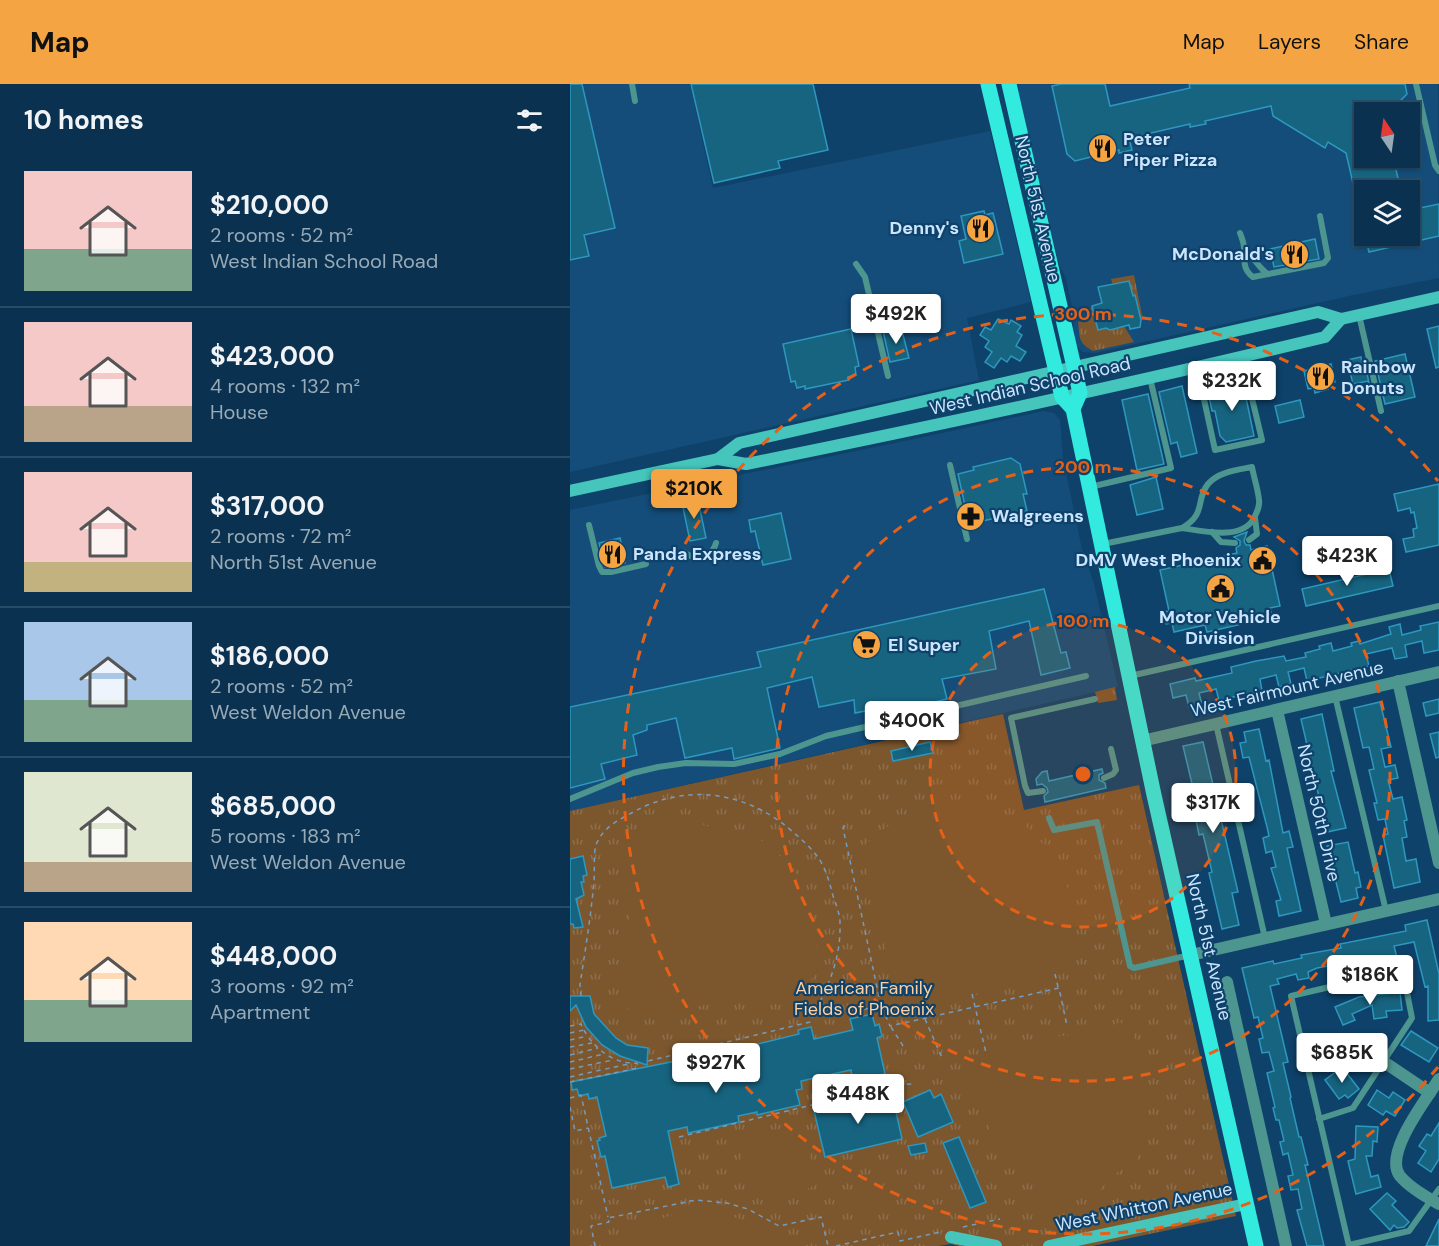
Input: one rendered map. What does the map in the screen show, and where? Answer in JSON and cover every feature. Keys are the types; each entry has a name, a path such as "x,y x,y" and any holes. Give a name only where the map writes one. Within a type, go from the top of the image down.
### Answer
{"main road":[{"name":"North 51st Avenue","path":"988,84 1062,397 1073,409 1142,741 1256,1246"},
{"name":"North 51st Avenue","path":"1009,84 1080,393"},
{"name":"West Indian School Road","path":"718,459 739,443 1073,367 1318,312 1341,319 1439,297"},
{"name":"West Indian School Road","path":"570,491 718,459 746,464 1150,378 1325,337 1341,319"},
{"path":"1073,409 1080,393"},
{"name":"West Whitton Avenue","path":"1049,1246 1246,1204"},
{"path":"950,1232 996,1246"}],"street":[{"name":"West Fairmount Avenue","path":"1142,741 1439,672"},
{"path":"1398,681 1439,863"},
{"name":"North 50th Drive","path":"1276,710 1326,924"},
{"path":"1191,955 1439,899"},
{"name":"North 51st Avenue","path":"1227,982 1286,1246"},
{"path":"1375,1046 1384,1062 1430,1093"},
{"path":"1437,1198 1399,1175 1395,1159 1399,1144 1439,1079"}],"lane":[{"path":"632,84 635,101"},
{"path":"1416,84 1435,165 1439,171"},
{"path":"1240,233 1244,250 1242,257 1247,272 1253,276 1313,266 1326,261 1327,248 1320,216"},
{"path":"1244,250 1249,253 1262,271 1268,274"},
{"path":"856,264 865,277 888,376"},
{"path":"1359,315 1381,411"},
{"path":"1197,366 1215,450 1262,440 1242,356"},
{"path":"1090,487 1171,467 1150,378"},
{"path":"950,465 967,539"},
{"path":"1102,544 1182,528 1191,523 1197,515 1208,484 1219,476 1252,467 1260,502 1255,516 1244,529 1212,532 1182,528"},
{"path":"1249,540 1257,534 1255,516"},
{"path":"589,525 602,572 646,564"},
{"path":"1212,532 1221,542 1235,543"},
{"path":"684,552 693,557 707,556 716,543"},
{"path":"1129,676 1439,606"},
{"path":"570,799 633,773 658,767 686,763 734,764 780,754 826,736 1086,676"},
{"path":"1335,696 1386,911"},
{"path":"1043,791 1029,793 1025,786 1011,718 1095,699"},
{"path":"1216,724 1266,938"},
{"path":"1104,778 1116,770 1111,749"},
{"path":"1049,818 1054,830 1097,822 1130,966 1134,968 1191,955"},
{"path":"1319,1119 1353,1108 1412,1018 1404,977 1394,972 1291,996 1319,1119 1349,1245 1409,1231 1437,1198"}],"path":[{"path":"581,996 580,985 594,882 596,845 603,832 624,816 654,802 686,794 712,794 736,799 781,822 810,847 829,879 840,921 838,953 833,974 810,1022 648,1061"},
{"path":"846,824 843,828 881,1006 890,1026 905,1049"},
{"path":"1054,974 1067,1026"},
{"path":"890,1026 1059,988"},
{"path":"972,994 986,1053"},
{"path":"813,1016 838,1010 839,1014 881,1006"},
{"path":"925,1018 943,1060"},
{"path":"570,1026 581,1024 592,1042 606,1054 628,1064"},
{"path":"570,1033 584,1030"},
{"path":"570,1040 588,1036"},
{"path":"570,1047 592,1042"},
{"path":"570,1055 600,1048"},
{"path":"570,1062 606,1054"},
{"path":"570,1069 614,1059"},
{"path":"570,1077 628,1064 636,1063 639,1068 570,1082"},
{"path":"679,1137 895,1085 913,1084"},
{"path":"570,1098 581,1095 609,1222 591,1226 596,1246"},
{"path":"570,1107 576,1131 588,1128"},
{"path":"608,1218 686,1201 713,1201 748,1209 779,1226 821,1217 828,1246"},
{"path":"836,1246 898,1232 900,1240 950,1232 1000,1219"}],"shaded area":[{"path":"570,84 690,84 713,188 990,131 1031,302 967,318 979,380 570,472"},
{"path":"1017,84 1438,84 1439,278 1095,353 1082,352 1075,343 1072,307 1066,278 1056,259"},
{"path":"1044,411 1054,413 1060,420 1063,458 1082,549 1094,584 1118,687 570,811 570,510"}],"green space":[{"path":"1134,275 1143,320 1141,320 1129,281 1113,285 1111,279"},
{"path":"1092,306 1098,329 1124,326 1134,342 1093,351 1085,345 1081,340 1078,322"},
{"path":"1115,687 1117,700 1098,703 1095,692"},
{"name":"American Family Fields of Phoenix","path":"1003,714 1024,810 1139,785 1236,1216 1092,1246 960,1246 951,1244 938,1246 570,1246 570,811"},
{"path":"960,805 1000,814 1015,820 1035,835 1053,857 1062,872 1071,904 1071,937 1064,972 913,1009 896,994 862,848 885,828 906,816 930,808"},
{"path":"654,818 683,818 737,836 751,833 776,852 798,875 811,899 818,971 805,986 807,997 752,1009 748,995 651,1017 633,1013 626,1007 620,990 633,890 619,888 627,835"},
{"path":"1120,1022 1132,1034 1139,1047 1142,1059 1145,1110 1151,1123 1136,1162 1128,1162 1099,1190 1073,1195 1043,1209 1023,1163 993,1135 965,1082 963,1071 970,1060 986,1053 1044,1037 1095,1034"},
{"path":"803,1124 816,1184 804,1190 779,1194 756,1185 748,1176 743,1165 741,1151 744,1137"},
{"path":"892,1184 896,1201 838,1214 834,1196"},
{"path":"683,1212 739,1218 765,1229 788,1246 617,1246 657,1220"}],"building":[{"path":"570,84 582,84 615,228 584,235 589,256 570,260"},
{"path":"691,84 813,84 828,150 778,161 780,168 714,183"},
{"path":"1105,84 1110,106 1190,88 1189,84 1405,84 1407,94 1399,102 1354,102 1354,168 1396,168 1398,180 1354,180 1354,188 1346,153 1328,142 1325,148 1273,116 1271,106 1205,121 1206,124 1190,127 1190,124 1129,138 1132,150 1119,153 1119,150 1075,161 1067,154 1052,86"},
{"path":"1439,204 1439,236 1420,240 1420,208"},
{"name":"Denny's","path":"984,211 985,215 993,213 1003,254 964,263 959,241 966,239 961,216"},
{"name":"McDonald's","path":"1315,239 1319,259 1274,267 1270,249"},
{"path":"1368,246 1395,246 1369,252"},
{"path":"1129,281 1141,320 1140,327 1130,329 1129,325 1110,330 1106,328 1098,330 1092,306 1102,303 1098,287"},
{"path":"998,319 1009,324 1011,320 1021,326 1017,332 1022,335 1016,346 1026,352 1020,361 1011,356 1007,362 1001,358 994,368 985,362 992,352 985,347 989,341 980,335 985,327 991,330"},
{"path":"1439,326 1439,367 1436,368 1427,329"},
{"path":"901,327 909,358 890,362 883,331"},
{"path":"851,329 859,366 855,367 856,375 848,377 849,380 805,389 805,386 797,388 795,381 791,382 783,344"},
{"path":"1405,354 1415,397 1385,404 1375,361"},
{"path":"1361,357 1362,364 1365,364 1371,392 1368,381 1353,384 1347,360"},
{"name":"Rainbow Donuts","path":"1331,364 1335,382 1327,384 1328,389 1315,393 1314,388 1308,389 1304,371"},
{"path":"1232,382 1240,383 1240,389 1244,388 1254,436 1226,442 1220,436 1208,391"},
{"path":"1182,386 1197,453 1181,457 1177,442 1171,444 1159,392"},
{"path":"1148,394 1164,464 1137,470 1122,400"},
{"path":"1300,400 1304,417 1279,423 1275,406"},
{"name":"Walgreens","path":"1011,458 1020,464 1027,494 1023,494 1027,511 969,524 958,474 974,470 973,467"},
{"path":"1156,477 1163,509 1137,515 1130,485"},
{"path":"1439,484 1439,545 1406,552 1403,539 1414,537 1413,529 1417,528 1414,512 1411,513 1410,508 1398,511 1394,494"},
{"path":"698,500 706,538 690,541 682,503"},
{"path":"781,513 791,559 763,565 755,531 751,532 749,520"},
{"name":"Motor Vehicle Division","path":"1247,532 1244,541 1246,545 1250,545 1251,550 1267,546 1280,606 1270,608 1272,617 1207,632 1205,625 1174,632 1172,623 1166,624 1163,612 1169,611 1160,570 1237,553 1236,548 1240,545 1240,541 1234,537"},
{"name":"Panda Express","path":"620,538 625,563 605,567 599,543"},
{"path":"1389,569 1393,586 1306,606 1302,589"},
{"path":"1044,589 1061,653 1066,652 1070,668 1041,675 1029,621 989,631 996,669 942,679 947,699 902,710 901,704 855,713 854,700 819,707 812,677 767,688 780,748 734,759 732,748 685,758 676,718 647,725 647,730 633,735 637,755 601,764 605,779 570,788 570,707 761,667 757,652"},
{"path":"1439,622 1439,650 1424,653 1422,641 1405,645 1407,657 1395,659 1392,648 1366,654 1369,666 1307,681 1304,668 1288,672 1291,684 1279,687 1276,675 1260,679 1262,691 1219,700 1216,689 1199,693 1202,705 1189,707 1186,695 1173,698 1170,684 1232,673 1231,667 1256,661 1284,656 1286,661 1306,657 1305,653 1331,643 1333,651 1352,646 1351,643 1359,641 1360,644 1391,634 1389,627 1400,624 1402,635 1421,630 1420,626"},
{"path":"1439,699 1439,713 1426,716 1423,703"},
{"path":"1380,702 1391,747 1381,749 1385,767 1395,765 1398,778 1388,780 1393,799 1402,797 1407,820 1404,821 1407,837 1402,838 1406,861 1416,859 1420,882 1394,888 1383,835 1388,834 1385,819 1378,820 1374,803 1377,803 1369,770 1374,769 1369,747 1363,748 1354,708"},
{"path":"1322,714 1334,771 1331,771 1346,828 1327,832 1301,719"},
{"path":"1259,729 1266,761 1269,760 1283,833 1289,831 1293,847 1287,848 1301,911 1279,916 1276,901 1281,900 1271,868 1276,867 1272,851 1266,853 1263,838 1269,836 1267,827 1249,757 1243,758 1240,743 1246,742 1244,732"},
{"path":"1439,732 1439,757 1436,758 1430,734"},
{"path":"930,742 933,753 893,761 891,751"},
{"path":"1203,742 1238,892 1232,893 1239,925 1222,929 1203,834 1199,835 1194,810 1198,809 1183,746"},
{"path":"1102,769 1103,773 1099,775 1099,780 1105,783 1106,788 1045,802 1044,796 1048,792 1047,788 1042,784 1037,785 1036,779 1042,772 1047,771 1049,781"},
{"path":"1348,842 1355,873 1358,872 1361,887 1356,888 1358,898 1341,902 1327,846"},
{"path":"583,856 587,875 583,876 584,882 581,882 584,895 576,899 583,927 574,928 573,924 570,924 570,859"},
{"path":"1427,920 1439,974 1439,1020 1428,1021 1428,986 1425,987 1414,942 1394,946 1397,958 1377,963 1376,957 1357,962 1358,965 1334,970 1333,965 1317,968 1308,972 1309,978 1298,980 1296,974 1277,979 1279,984 1270,986 1288,1062 1283,1063 1290,1098 1308,1165 1305,1165 1324,1246 1307,1246 1297,1210 1302,1209 1298,1189 1291,1190 1288,1176 1293,1175 1288,1153 1283,1155 1280,1142 1284,1141 1279,1120 1276,1120 1273,1108 1275,1107 1267,1073 1274,1071 1269,1052 1262,1053 1259,1039 1263,1038 1258,1017 1254,1018 1242,968 1273,961 1274,964 1302,958 1301,955 1341,948 1340,944 1406,931 1405,925"},
{"path":"1400,992 1402,1010 1386,1011 1387,1017 1374,1019 1372,1005 1352,1014 1355,1020 1343,1025 1335,1007 1359,997"},
{"path":"570,996 590,996 594,1014 616,1038 627,1045 648,1048 647,1065 620,1056 602,1045 586,1027 576,1005 570,1011"},
{"path":"872,1014 875,1026 879,1024 882,1036 877,1038 885,1074 853,1081 851,1070 801,1081 802,1089 796,1090 800,1105 757,1115 757,1112 738,1116 739,1122 688,1133 687,1127 668,1131 679,1184 668,1187 665,1177 612,1188 605,1156 601,1157 597,1141 606,1136 597,1097 589,1099 588,1094 579,1096 577,1089 572,1090 571,1082 676,1061 679,1073 723,1063 720,1053 799,1034 798,1030 811,1027 814,1039 853,1030 850,1019"},
{"path":"1411,1031 1438,1048 1429,1062 1401,1045"},
{"path":"1323,1034 1345,1036 1342,1059 1320,1056"},
{"path":"1342,1067 1359,1089 1348,1098 1345,1095 1339,1099 1325,1080"},
{"path":"930,1090 934,1098 941,1094 953,1122 918,1137 903,1102"},
{"path":"1377,1090 1389,1098 1393,1092 1405,1100 1395,1116 1386,1111 1383,1115 1368,1105"},
{"path":"892,1094 902,1139 825,1157 814,1111"},
{"path":"1439,1123 1439,1159 1431,1172 1418,1163 1426,1151 1419,1146 1427,1134 1431,1136"},
{"path":"1356,1126 1378,1127 1377,1142 1373,1141 1372,1156 1366,1156 1371,1177 1378,1175 1381,1187 1356,1194 1348,1161 1355,1159"},
{"path":"959,1137 986,1202 970,1208 943,1143"},
{"path":"925,1143 927,1152 911,1155 908,1146"},
{"path":"1387,1193 1396,1201 1392,1205 1409,1222 1404,1227 1397,1228 1394,1225 1390,1230 1370,1209"},
{"path":"1439,1219 1439,1246 1426,1246"}],"place":[{"name":"Peter Piper Pizza","path":"1102,149"},
{"name":"Denny's","path":"980,228"},
{"name":"McDonald's","path":"1295,254"},
{"name":"Rainbow Donuts","path":"1320,377"},
{"name":"Walgreens","path":"970,516"},
{"name":"Panda Express","path":"612,554"},
{"name":"DMV West Phoenix","path":"1262,560"},
{"name":"Motor Vehicle Division","path":"1220,588"},
{"name":"El Super","path":"867,645"}]}
